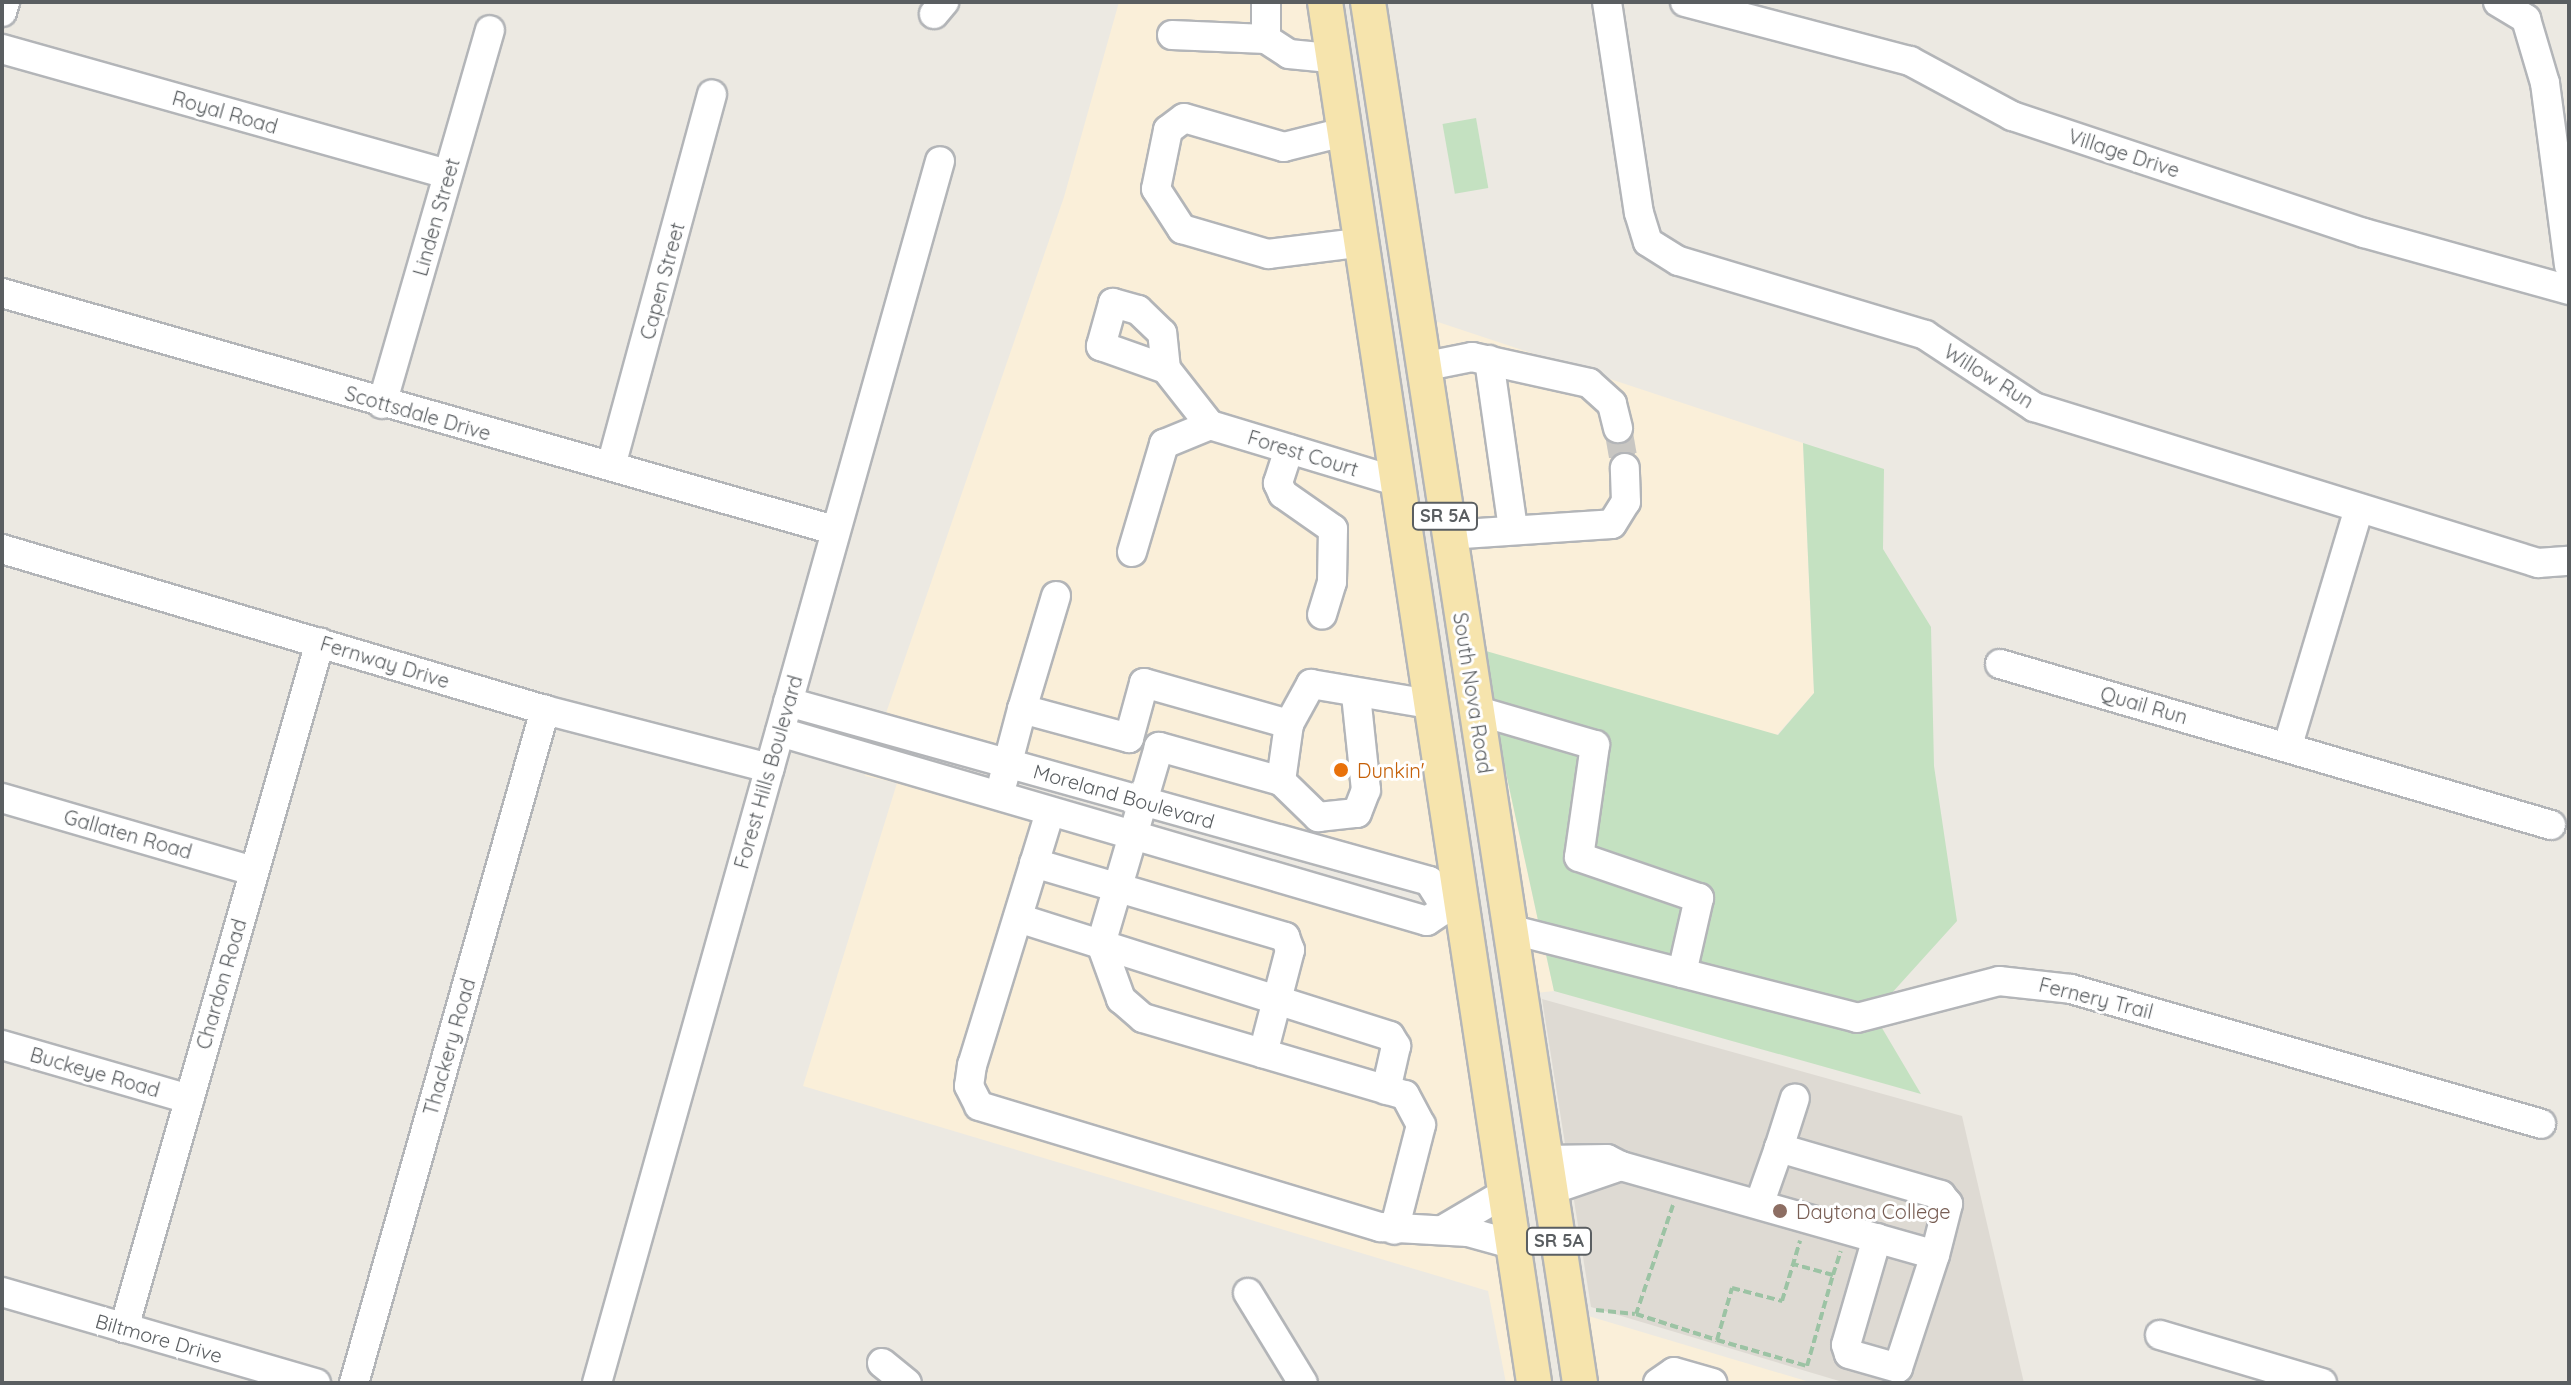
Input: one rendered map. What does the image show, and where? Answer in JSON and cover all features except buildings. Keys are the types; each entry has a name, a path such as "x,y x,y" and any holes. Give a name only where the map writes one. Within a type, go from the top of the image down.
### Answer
{"main road":[{"name":"SR 5A","path":"1325,2 1340,133 1451,846 1454,911 1505,1193 1534,1383"},
{"name":"South Nova Road","path":"1368,2 1580,1383"},
{"path":"1396,481 1420,515 1448,535"},
{"path":"1451,846 1486,907 1509,929"},
{"path":"1454,911 1488,938 1517,984"}],"street":[{"path":"2,12 5,2"},
{"path":"1266,2 1266,39"},
{"name":"Willow Run","path":"1607,2 1648,242 1679,261 1925,335 2034,407 2538,563 2569,561"},
{"name":"Village Drive","path":"1685,2 1910,61 2012,116 2364,233 2569,290"},
{"path":"2498,2 2526,19 2545,83 2569,265"},
{"name":"Linden Street","path":"382,404 490,30"},
{"path":"1172,35 1266,39 1289,54 1330,58"},
{"name":"Royal Road","path":"2,49 448,174"},
{"name":"Capen Street","path":"611,466 712,95"},
{"path":"1340,133 1284,147 1184,118 1168,130 1156,189 1182,229 1268,254 1358,243"},
{"name":"Forest Hills Boulevard","path":"597,1383 940,161"},
{"name":"Scottsdale Drive","path":"2,293 382,404 834,530"},
{"path":"1489,360 1513,529"},
{"path":"1422,367 1489,360 1603,390 1618,428"},
{"path":"1132,552 1150,441 1210,425 1166,369"},
{"name":"Forest Court","path":"1210,425 1396,481"},
{"path":"1289,449 1278,483 1283,494 1333,529 1332,582 1322,615"},
{"path":"1448,535 1612,524 1626,502 1625,468"},
{"path":"2288,745 2359,508"},
{"name":"Fernway Drive","path":"2,549 545,710 770,768"},
{"path":"999,797 1056,596"},
{"name":"Chardon Road","path":"124,1328 320,642"},
{"name":"Quail Run","path":"2000,664 2288,745 2551,825"},
{"path":"1129,738 1144,683 1289,724"},
{"path":"1281,781 1289,724 1311,684 1356,695 1429,704"},
{"path":"1022,709 1281,781 1318,817 1357,813 1366,790 1356,695"},
{"name":"Moreland Boulevard","path":"780,732 1427,921 1454,911 1429,881 788,702"},
{"name":"Thackery Road","path":"354,1383 545,710"},
{"path":"1475,710 1595,745 1579,857 1699,898 1682,973"},
{"path":"1159,747 1130,836 1101,944 1132,1011 1263,1054 1405,1095 1421,1125 1394,1230"},
{"name":"Gallaten Road","path":"2,798 253,871"},
{"path":"1050,812 972,1065 969,1086 979,1106 1394,1230 1443,1230 1512,1244"},
{"path":"1034,863 1285,937 1290,950 1263,1054"},
{"path":"1018,918 1390,1036 1396,1046 1386,1090"},
{"name":"Fernery Trail","path":"1509,929 1857,1018 1999,981 2026,981 2541,1124"},
{"name":"Buckeye Road","path":"2,1045 189,1099"},
{"path":"1760,1202 1795,1098"},
{"path":"1779,1148 1941,1195 1948,1204 1904,1365 1885,1365 1849,1354 1846,1345 1877,1238"},
{"path":"1548,1175 1621,1166 1760,1202 1935,1255"},
{"path":"1443,1230 1505,1193"},
{"name":"Biltmore Drive","path":"2,1292 316,1383"},
{"path":"1248,1293 1303,1383"},
{"path":"2160,1335 2322,1383"},
{"path":"882,1363 907,1383"},
{"path":"1658,1383 1674,1372 1712,1383"}],"path":[{"path":"1636,1314 1668,1208 1679,1204"},
{"path":"1717,1340 1723,1308 1732,1288 1782,1301 1804,1231"},
{"path":"1589,1309 1636,1314 1807,1366 1841,1250"},
{"path":"1793,1264 1833,1275"}],"shaded area":[{"path":"1119,2 1314,2 1447,889 1264,824 885,716 1064,197"},
{"path":"1432,320 1803,443 1814,693 1777,735 1480,650 1539,925 1518,919"},
{"path":"867,770 1452,923 1523,1383 1506,1383 1488,1291 803,1086 897,783 865,776"},
{"path":"1522,944 1545,950 1554,991 1536,993 1585,1315 1813,1383 1591,1383"},
{"name":"Daytona College","path":"1542,999 1962,1116 2024,1383 1846,1383 1591,1307"}],"green space":[{"path":"1476,118 1488,188 1455,194 1443,124"},
{"path":"1803,443 1884,469 1883,549 1931,627 1934,766 1957,921 1881,1005 1859,1007 1539,925 1479,649 1778,735 1814,693"},
{"path":"1545,950 1854,1030 1882,1028 1921,1094 1554,991"}],"tunnel":[{"path":"1618,428 1625,468"}],"place":[{"name":"Dunkin'","path":"1341,770"},
{"name":"Daytona College","path":"1780,1211"}]}
